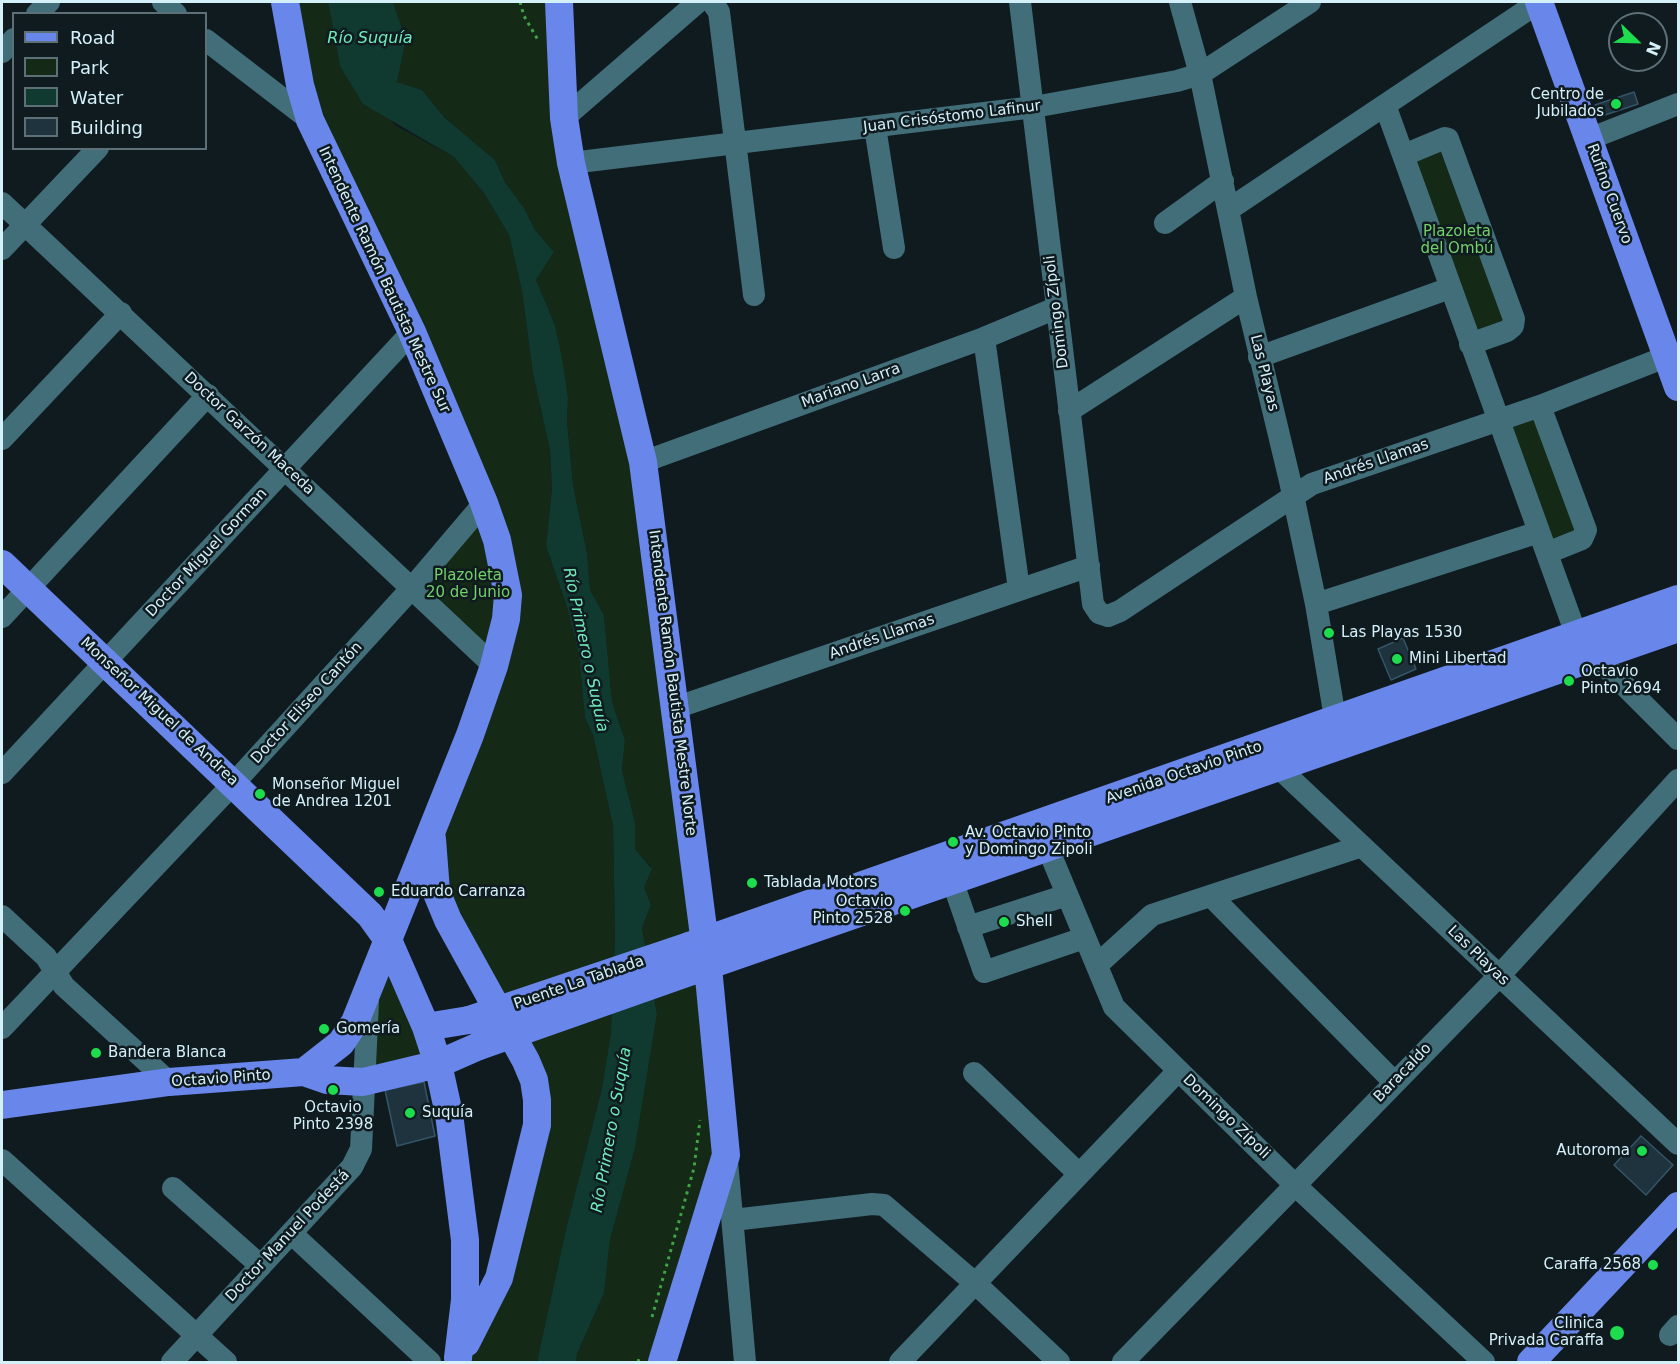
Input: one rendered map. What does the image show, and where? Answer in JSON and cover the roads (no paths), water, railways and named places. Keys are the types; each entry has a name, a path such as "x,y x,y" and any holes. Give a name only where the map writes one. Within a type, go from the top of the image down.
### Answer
{"main road":[{"name":"Intendente Ramón Bautista Mestre Sur","path":"285,2 300,85 310,120 412,332 484,503 497,540 508,595 506,620 494,666 388,940 426,1027 438,1064 449,1114 465,1240 465,1300 457,1360"},
{"name":"Intendente Ramón Bautista Mestre Norte","path":"559,2 564,118 571,163 644,462 675,708 698,957 726,1155 652,1358"},
{"name":"Rufino Cuervo","path":"1539,2 1589,139 1669,340 1678,387"},
{"name":"Monseñor Miguel de Andrea","path":"2,564 375,919 388,940"},
{"name":"Avenida Octavio Pinto","path":"698,957 952,880 1043,835 1278,767 1338,734 1576,634 1678,599"},
{"name":"Avenida Octavio Pinto","path":"698,957 1338,734 1595,656 1678,628"},
{"name":"Intendente Ramón Bautista Mestre Sur","path":"432,828 436,891 448,920 526,1061 534,1080 537,1100 537,1125 499,1278 457,1360"},
{"path":"304,1072 341,1043 355,1022 388,940"},
{"name":"Puente La Tablada","path":"474,1033 698,957"},
{"path":"426,1027 474,1033"},
{"path":"438,1064 474,1033"},
{"name":"Octavio Pinto","path":"2,1105 169,1082 304,1072 327,1080 363,1082 438,1064"},
{"path":"1531,1362 1678,1206"}],"street":[{"path":"564,118 698,2"},
{"path":"712,2 719,12 754,295"},
{"name":"Domingo Zípoli","path":"1020,2 1093,604 1099,613 1107,616"},
{"name":"Las Playas","path":"1180,2 1200,74 1245,297 1293,495 1316,604 1338,734"},
{"name":"Juan Crisóstomo Lafinur","path":"571,163 1034,107 1200,74 1310,2"},
{"path":"1228,210 1539,2"},
{"path":"207,41 310,120"},
{"path":"1589,139 1678,104"},
{"path":"1385,105 1576,634"},
{"path":"876,127 894,248"},
{"path":"1404,155 1445,138 1448,139 1514,319 1513,326 1507,331 1470,344"},
{"path":"2,249 96,150"},
{"path":"1165,222 1222,182"},
{"name":"Doctor Garzón Maceda","path":"2,203 494,666"},
{"path":"1259,357 1450,288"},
{"path":"1070,411 1245,297"},
{"name":"Mariano Larra","path":"644,462 984,338 1056,308"},
{"path":"2,439 121,313"},
{"name":"Doctor Miguel Gorman","path":"2,773 412,332"},
{"path":"984,338 1019,589"},
{"name":"Andrés Llamas","path":"1107,616 1120,611 1312,484 1540,406 1669,340"},
{"path":"2,617 208,395"},
{"path":"1316,604 1543,543 1582,539 1586,530 1540,406"},
{"name":"Doctor Eliseo Cantón","path":"2,1028 234,783 411,589 484,503"},
{"name":"Andrés Llamas","path":"675,708 1089,566"},
{"path":"1595,656 1678,739"},
{"name":"Las Playas","path":"1278,767 1678,1144"},
{"name":"Baracaldo","path":"1124,1362 1499,976 1678,780"},
{"name":"Domingo Zípoli","path":"1043,835 1114,1007 1296,1186 1484,1362"},
{"path":"1096,965 1152,915 1362,846"},
{"path":"952,880 984,972 1084,938"},
{"path":"968,927 1067,894"},
{"path":"1211,896 1394,1082"},
{"path":"2,916 46,957 64,986 169,1082"},
{"name":"Doctor Manuel Podestá","path":"172,1362 352,1167 361,1149 369,984"},
{"path":"900,1362 1178,1071"},
{"path":"974,1072 1078,1174"},
{"path":"726,1155 745,1362"},
{"path":"2,1160 226,1362"},
{"path":"173,1188 261,1266"},
{"path":"733,1220 872,1204 884,1205 976,1284 1059,1362"},
{"path":"291,1233 430,1362"}],"water":[{"name":"Río Suquía","path":"328,2 393,2 406,40 397,82 422,90 445,118 495,160 505,182 524,208 535,230 554,252 536,280 555,325 562,358 568,397 567,421 573,485 587,553 590,590 604,615 612,702 625,740 622,770 635,822 635,849 652,869 644,887 651,905 642,928 657,1014 635,1148 610,1240 604,1293 577,1354 576,1362 537,1362 566,1229 602,1088 611,1032 615,937 613,826 593,735 585,718 579,655 568,610 546,546 552,488 550,450 533,374 522,291 509,235 484,193 454,157 363,104 340,66"}],"place":[{"name":"Centro de Jubilados","path":"1616,104"},
{"name":"Las Playas 1530","path":"1329,633"},
{"name":"Mini Libertad","path":"1397,659"},
{"name":"Octavio Pinto 2694","path":"1569,681"},
{"name":"Monseñor Miguel de Andrea 1201","path":"260,794"},
{"name":"Av. Octavio Pinto y Domingo Zipoli","path":"953,842"},
{"name":"Tablada Motors","path":"752,883"},
{"name":"Eduardo Carranza","path":"379,892"},
{"name":"Octavio Pinto 2528","path":"905,911"},
{"name":"Shell","path":"1004,922"},
{"name":"Gomería","path":"324,1029"},
{"name":"Bandera Blanca","path":"96,1053"},
{"name":"Octavio Pinto 2398","path":"333,1090"},
{"name":"Suquía","path":"410,1113"},
{"name":"Autoroma","path":"1642,1151"},
{"name":"Caraffa 2568","path":"1653,1265"},
{"name":"Clinica Privada Caraffa","path":"1617,1333"}],"park label":[{"name":"Plazoleta del Ombú","path":"1457,240"},
{"name":"Plazoleta 20 de Junio","path":"468,584"}],"water label":[{"name":"Río Primero o Suquía","path":"585,650"},
{"name":"Río Primero o Suquía","path":"612,1130"}]}
